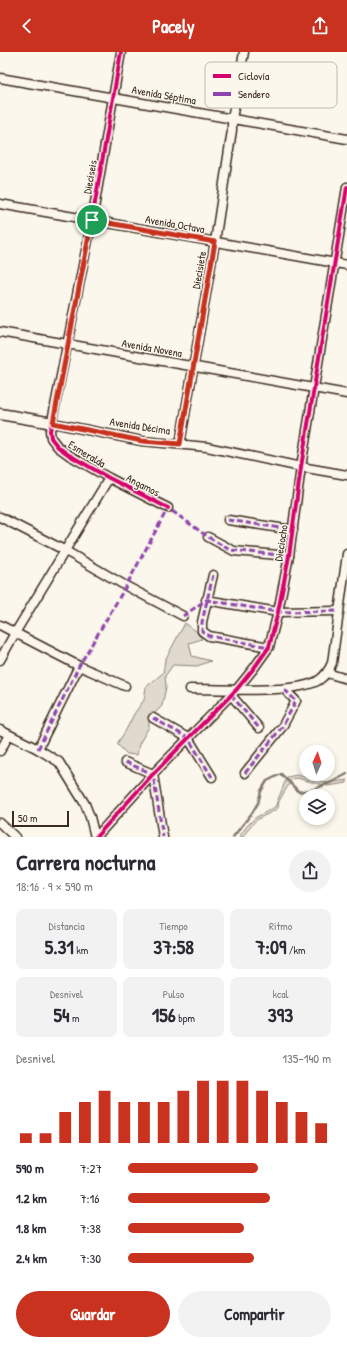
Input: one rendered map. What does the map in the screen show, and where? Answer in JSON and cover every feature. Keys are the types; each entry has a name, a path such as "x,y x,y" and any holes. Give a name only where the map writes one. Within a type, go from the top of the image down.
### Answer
{"street":[{"name":"Dieciseis","path":"53,423 92,220 121,52"},
{"name":"Diecisiete","path":"242,62 244,52"},
{"name":"Avenida Séptima","path":"0,78 347,139"},
{"name":"Diecisiete","path":"180,444 215,242 234,108"},
{"name":"Dieciocho","path":"96,837 153,774 237,689 269,647 278,612 289,556 301,467 347,187"},
{"name":"Avenida Octava","path":"0,204 347,265"},
{"name":"Avenida Novena","path":"0,332 347,394"},
{"name":"Avenida Décima","path":"0,414 142,441 207,447 301,467 347,474"},
{"name":"Esmeralda","path":"0,660 64,550 109,478 58,447 52,438 50,431 53,423"},
{"name":"Angamos","path":"109,478 168,508"},
{"path":"0,517 64,550 126,586 183,616"},
{"path":"228,520 293,530"},
{"path":"208,537 234,550 289,556"},
{"path":"190,689 302,687 318,681 327,673 332,663 347,554"},
{"path":"213,575 206,600 202,631 210,636 269,647"},
{"path":"206,600 278,612 338,611"},
{"path":"0,625 79,666 125,686"},
{"path":"38,749 79,666"},
{"path":"327,673 347,679"},
{"path":"245,773 282,727 296,701 284,688"},
{"path":"231,695 259,728"},
{"path":"153,718 188,738 212,777"},
{"path":"0,730 38,749 59,762 85,804 96,837"},
{"path":"0,751 9,735"},
{"path":"125,762 153,774 163,837"},
{"path":"0,822 15,837"}],"shaded area":[{"path":"185,623 197,632 202,639 189,643 192,656 211,661 197,666 173,665 165,676 166,687 162,706 149,719 149,727 139,744 137,755 127,754 117,744 134,714 144,700 146,687 163,673 165,660"},
{"path":"297,775 299,776 299,779 292,779 279,801 278,808 258,819 251,825 243,837 239,837 255,818 275,807 287,777"},
{"path":"347,780 347,783 328,786 309,781 327,783"}],"waterway":[{"path":"233,837 252,813 267,781 281,774 299,792 314,789 347,774"}],"marked path":[{"path":"38,749 79,666 126,586 168,508 208,537 230,550 289,556"},
{"path":"228,520 293,530"},
{"path":"213,575 202,622 202,631 209,636 269,647"},
{"path":"183,616 206,600 278,612 338,611"},
{"path":"245,773 282,727 296,701 284,689"},
{"path":"231,695 259,728"},
{"path":"153,718 188,738 212,777"},
{"path":"125,762 153,774 163,837"}],"cycle path":[{"path":"121,52 92,220 50,431 51,438 58,447 69,455 109,478 168,508"},
{"path":"96,837 153,774 237,689 269,647 278,612 289,556 301,467 347,187"}],"route":[{"path":"92,220 215,242 180,444 142,441 53,423 92,220"}]}
